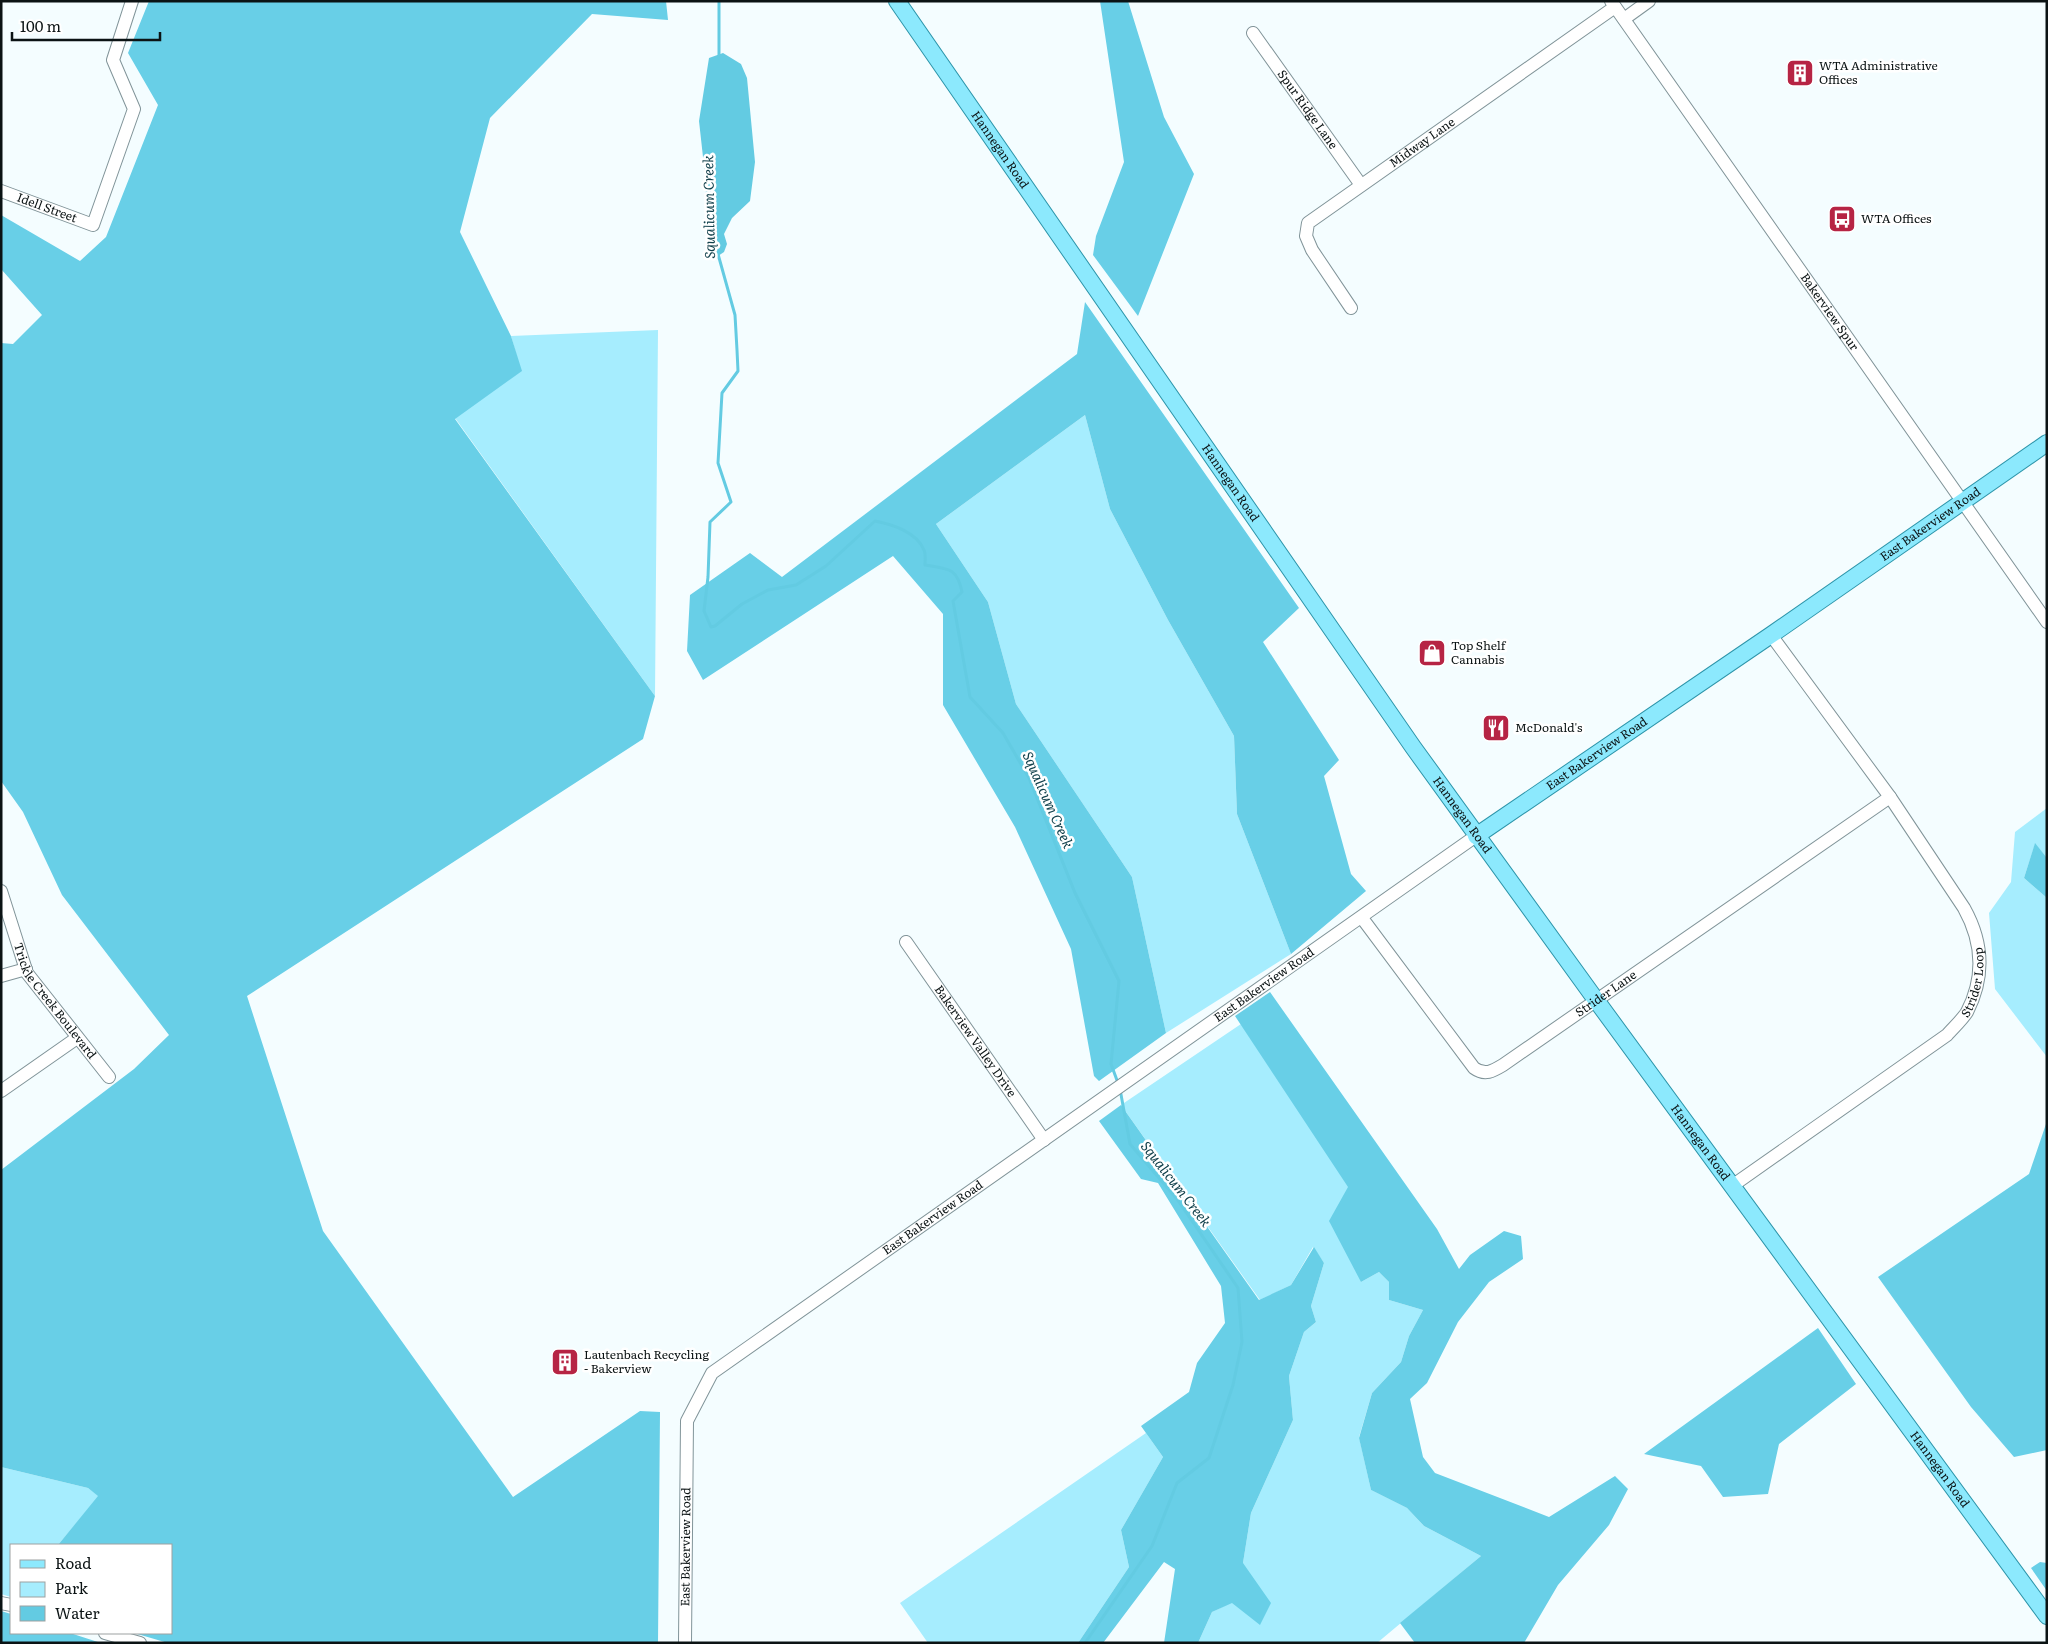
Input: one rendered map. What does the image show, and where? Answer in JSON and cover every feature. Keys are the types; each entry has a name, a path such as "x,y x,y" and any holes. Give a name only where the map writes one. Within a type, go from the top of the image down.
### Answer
{"main road":[{"name":"Hannegan Road","path":"897,1 1368,683 1476,836 2047,1616"},
{"name":"East Bakerview Road","path":"1476,836 1771,635 2047,443"}],"street":[{"name":"Idell Street","path":"1,191 93,226 134,109 113,60 132,1"},
{"path":"1624,19 1649,1"},
{"name":"Bakerview Spur","path":"1613,4 2047,622"},
{"name":"Midway Lane","path":"1351,308 1312,250 1306,236 1308,223 1613,4"},
{"name":"Spur Ridge Lane","path":"1254,33 1361,185"},
{"name":"Strider Loop","path":"1732,1186 1947,1035 1966,1012 1976,987 1980,967 1975,927 1964,908 1890,797 1771,635"},
{"name":"Strider Lane","path":"1362,918 1474,1068 1479,1072 1494,1071 1890,797"},
{"name":"East Bakerview Road","path":"685,1643 687,1422 712,1373 1362,918 1476,836"},
{"name":"Trickle Creek Boulevard","path":"1,890 26,969 77,1038 109,1077"},
{"name":"Bakerview Valley Drive","path":"906,942 1044,1140"},
{"path":"1,976 26,969"},
{"path":"1,1090 77,1038"},
{"path":"108,1634 140,1643"}],"green space":[{"path":"658,330 655,696 455,418 521,371 511,336"},
{"path":"1085,415 1110,509 1168,620 1234,736 1237,814 1291,954 1166,1033 1132,877 1016,704 988,602 936,524"},
{"path":"2047,808 2047,858 2035,844 2024,878 2047,898 2047,1057 1995,989 1989,913 2011,882 2015,832"},
{"path":"1241,1024 1349,1187 1361,1282 1379,1272 1389,1282 1389,1300 1423,1310 1409,1336 1401,1362 1372,1393 1359,1437 1371,1490 1407,1508 1424,1526 1481,1556 1377,1643 1198,1643 1212,1612 1232,1602 1243,1563 1251,1513 1293,1420 1289,1376 1304,1332 1316,1322 1311,1306 1324,1263 1313,1247 1291,1285 1260,1300 1121,1105"},
{"path":"1146,1433 1163,1457 1121,1530 1129,1567 1078,1643 928,1643 900,1603"},
{"path":"1,1467 88,1488 99,1496 59,1544 10,1544 10,1597 1,1594"}],"shaded area":[{"path":"149,1 666,1 668,20 592,14 490,118 460,232 511,336 522,371 455,419 655,696 643,739 247,996 323,1231 513,1497 640,1411 660,1412 658,1643 168,1643 137,1634 172,1634 172,1544 59,1544 98,1496 88,1488 1,1467 1,1170 134,1069 169,1035 62,895 23,812 1,781 1,343 13,344 42,315 1,269 1,215 80,261 106,237 158,105 128,53"},
{"path":"1100,1 1128,1 1164,117 1194,174 1138,316 1093,255 1096,236 1124,162"},
{"path":"1085,302 1299,608 1263,642 1339,760 1324,776 1351,874 1366,891 1291,954 1237,814 1234,736 1168,620 1110,509 1085,415 936,524 988,602 1016,704 1132,877 1166,1033 1099,1081 1094,1076 1071,949 1015,827 943,705 943,614 893,556 703,680 687,651 690,595 750,553 782,577 1077,354"},
{"path":"2035,843 2047,858 2047,898 2024,878"},
{"path":"1270,992 1437,1229 1459,1269 1470,1255 1504,1231 1521,1236 1523,1259 1489,1282 1458,1322 1427,1383 1410,1399 1423,1457 1435,1473 1549,1517 1615,1476 1628,1489 1609,1525 1558,1585 1524,1643 1415,1643 1400,1623 1481,1556 1424,1526 1407,1508 1371,1490 1359,1438 1372,1393 1401,1362 1409,1336 1423,1310 1389,1300 1389,1282 1379,1272 1361,1282 1329,1221 1348,1187 1235,1016"},
{"path":"1121,1105 1259,1300 1291,1285 1314,1247 1324,1263 1311,1306 1316,1322 1304,1332 1289,1376 1293,1420 1251,1513 1243,1563 1271,1603 1260,1625 1232,1603 1212,1612 1198,1643 1164,1643 1175,1569 1164,1562 1103,1643 1078,1643 1129,1567 1121,1530 1163,1457 1141,1426 1189,1392 1197,1363 1225,1323 1221,1286 1158,1183 1141,1179 1099,1121"},
{"path":"2047,1121 2047,1450 2014,1457 1971,1407 1878,1277 2029,1174"},
{"path":"1818,1328 1856,1384 1779,1444 1768,1494 1723,1497 1701,1466 1644,1454"},
{"path":"2040,1562 2047,1563 2047,1591 2031,1568"},
{"path":"1,1611 10,1614 10,1634 73,1634 101,1643 1,1643"}],"water":[{"path":"723,53 741,64 747,78 755,162 750,201 732,218 724,234 727,244 724,252 718,256 711,255 699,121 709,58"}],"waterway":[{"name":"Squalicum Creek","path":"719,1 719,58"},
{"name":"Squalicum Creek","path":"718,254 735,315 738,371 722,393 718,463 731,502 710,522 708,577 704,611 711,627 715,626 742,604 768,590 796,585 826,566 875,521 896,527 916,538 925,552 925,565 945,569 954,574 962,592 953,601 970,697 1003,733 1029,778 1075,893 1119,981 1111,1064 1118,1083"},
{"name":"Squalicum Creek","path":"1085,1643 1152,1546 1177,1483 1209,1458 1233,1385 1242,1342 1238,1288 1177,1199 1130,1144 1120,1089"}],"place":[{"name":"WTA Administrative Offices","path":"1800,73"},
{"name":"WTA Offices","path":"1842,219"},
{"name":"Top Shelf Cannabis","path":"1432,653"},
{"name":"McDonald's","path":"1496,728"},
{"name":"Lautenbach Recycling - Bakerview","path":"565,1362"}]}
